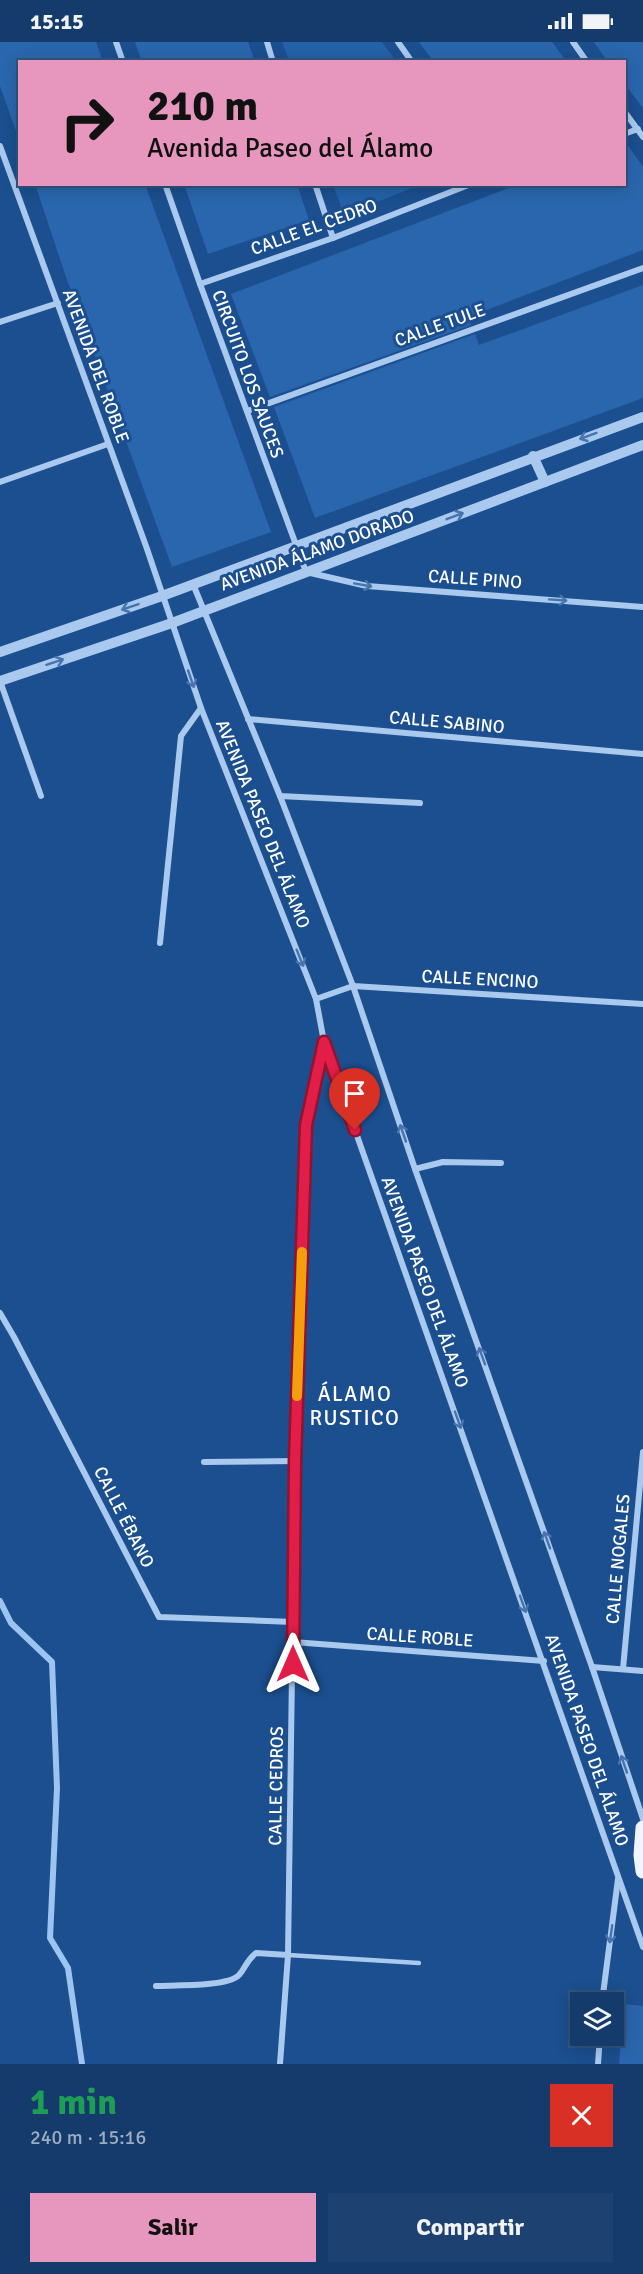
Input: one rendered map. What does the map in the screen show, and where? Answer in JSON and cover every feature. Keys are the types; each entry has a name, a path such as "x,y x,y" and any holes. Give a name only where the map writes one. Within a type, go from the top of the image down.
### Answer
{"main road":[{"path":"643,1828 641,1856 643,1871"}],"street":[{"path":"116,42 122,60"},
{"path":"267,42 272,60"},
{"path":"398,42 411,60"},
{"path":"573,42 586,60"},
{"path":"626,114 643,137"},
{"path":"626,133 638,129"},
{"name":"AVENIDA DEL ROBLE","path":"0,146 2,161 58,303 162,596"},
{"name":"CIRCUITO LOS SAUCES","path":"166,186 306,572"},
{"path":"316,186 333,237"},
{"name":"CALLE EL CEDRO","path":"200,285 466,186"},
{"name":"CALLE TULE","path":"246,411 643,268"},
{"path":"0,322 58,303"},
{"name":"AVENIDA ÁLAMO DORADO","path":"0,652 162,596 643,417"},
{"path":"0,482 108,444"},
{"name":"AVENIDA ÁLAMO DORADO","path":"0,681 172,623 643,445"},
{"path":"534,456 545,482"},
{"name":"CALLE PINO","path":"306,572 367,586 643,606"},
{"name":"AVENIDA PASEO DEL ÁLAMO","path":"193,584 280,796 353,986 415,1169 592,1667 643,1819"},
{"name":"AVENIDA PASEO DEL ÁLAMO","path":"162,596 201,708 316,999 324,1042 643,1947"},
{"path":"0,681 41,796"},
{"path":"160,943 181,735 201,708"},
{"name":"CALLE SABINO","path":"248,720 643,754"},
{"path":"280,796 420,803"},
{"name":"CALLE ENCINO","path":"316,999 353,986 643,1004"},
{"name":"CALLE CEDROS","path":"280,2064 288,1955 295,1461 306,1125 324,1042"},
{"path":"415,1169 442,1162 501,1163"},
{"name":"CALLE ÉBANO","path":"0,1313 159,1617 292,1622"},
{"name":"CALLE NOGALES","path":"623,1669 643,1452"},
{"path":"204,1462 295,1461"},
{"name":"CALLE ROBLE","path":"293,1642 543,1661"},
{"path":"592,1667 643,1671"},
{"path":"603,1992 619,1876"},
{"path":"156,1986 229,1981 239,1975 247,1960 256,1953 288,1955"},
{"path":"598,2064 599,2046"}],"lane":[{"path":"288,1955 419,1963"}],"shaded area":[{"path":"282,42 382,42 395,60 289,60"},
{"path":"334,186 417,186 344,215"}],"building":[{"path":"0,42 96,42 102,60 18,60 18,134 0,86"},
{"path":"135,42 248,42 254,60 141,60"},
{"path":"419,42 552,42 566,60 432,60"},
{"path":"594,42 643,42 643,108 626,86 626,60 607,60"},
{"path":"626,143 643,167 643,250 468,317 471,325 270,397 231,294 514,186 626,186"},
{"path":"36,186 146,186 271,532 172,567 66,277"},
{"path":"185,186 298,186 309,220 208,254"},
{"path":"643,285 643,398 315,518 274,407 475,334 479,345"},
{"path":"624,2004 643,2006 643,2064 619,2064 620,2046 624,2046"}],"waterway":[{"path":"0,1601 11,1623 52,1662 57,1788 50,1938 68,1968 82,2064"}],"slow traffic":[{"path":"297,1396 302,1252"}],"district":[{"name":"ÁLAMO RUSTICO","path":"355,1406"}],"route":[{"path":"293,1664 295,1461 306,1125 324,1042 355,1130"}]}
